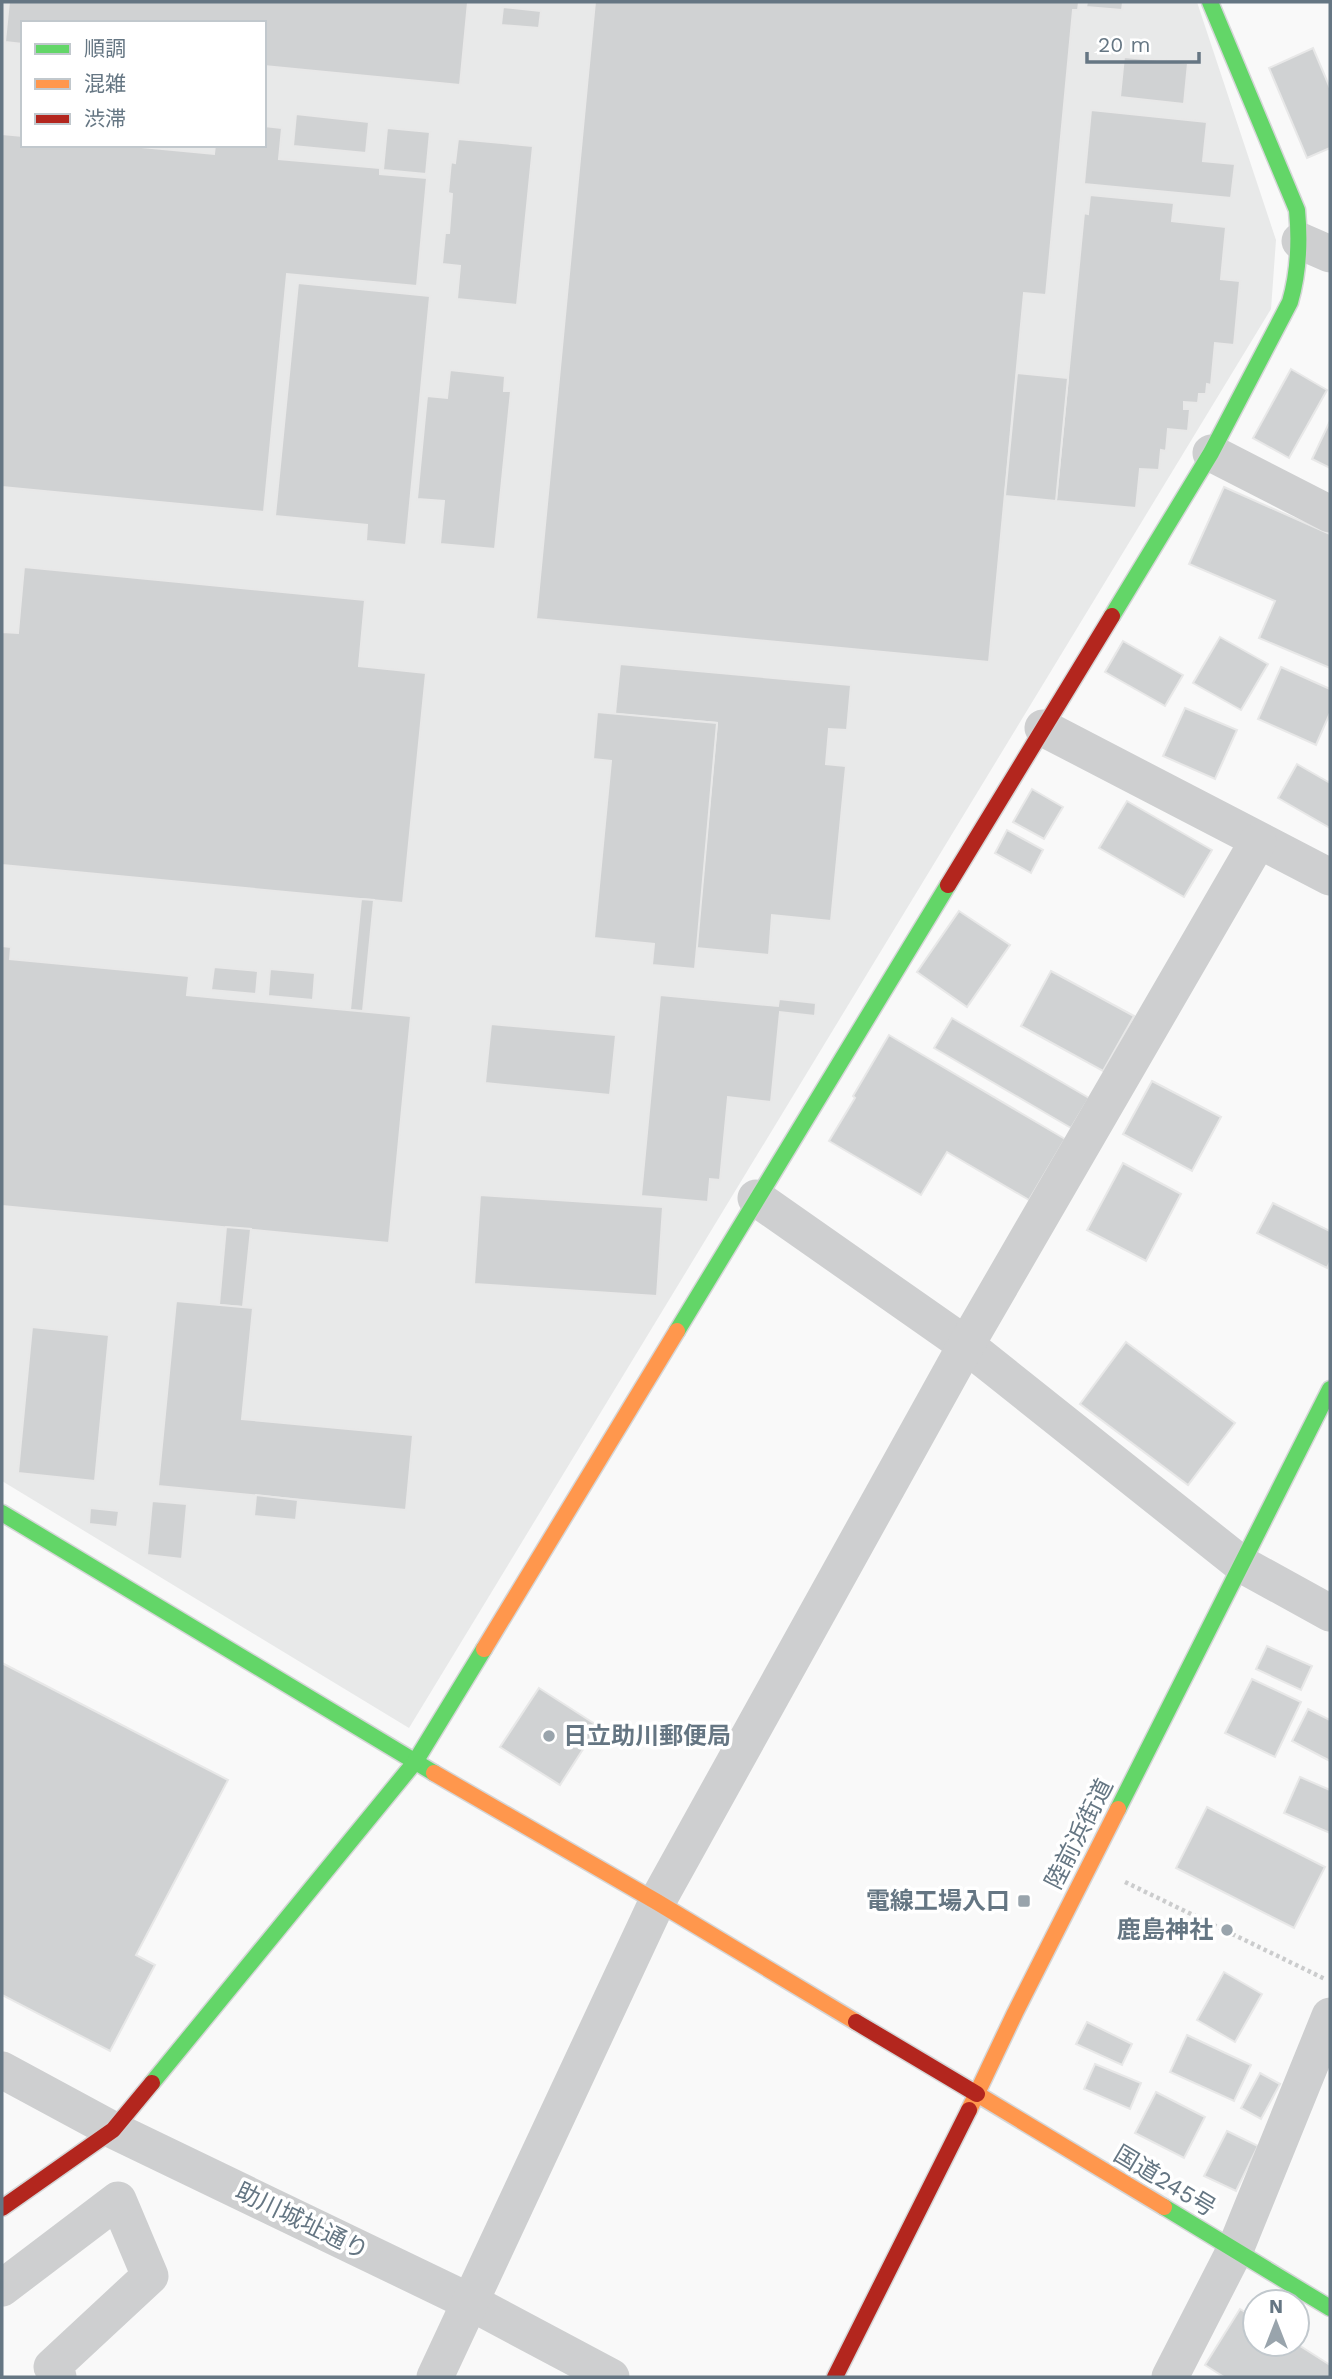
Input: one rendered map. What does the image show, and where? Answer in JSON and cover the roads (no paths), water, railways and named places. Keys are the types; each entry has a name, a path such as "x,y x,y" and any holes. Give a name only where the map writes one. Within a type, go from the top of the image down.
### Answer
{"main road":[{"path":"2,2208 113,2130 415,1762 1211,453 1290,303 1297,278 1315,248 1210,2"},
{"name":"陸前浜街道","path":"835,2377 1089,1865 1330,1389"},
{"name":"国道245号","path":"2,1513 415,1762 657,1902 1330,2308"}],"street":[{"path":"1211,453 1330,514"},
{"path":"1043,728 1330,877"},
{"path":"435,2377 657,1902 966,1345 1258,841"},
{"path":"756,1198 966,1345 1241,1564 1330,1613"},
{"path":"1170,2377 1235,2250 1330,2016"},
{"name":"助川城址通り","path":"2,2070 113,2130 470,2302 611,2377"},
{"path":"2,2288 118,2200 150,2276 52,2367 58,2377"}],"place":[{"name":"日立助川郵便局","path":"549,1736"},
{"name":"電線工場入口","path":"1024,1901"},
{"name":"鹿島神社","path":"1227,1930"}]}
